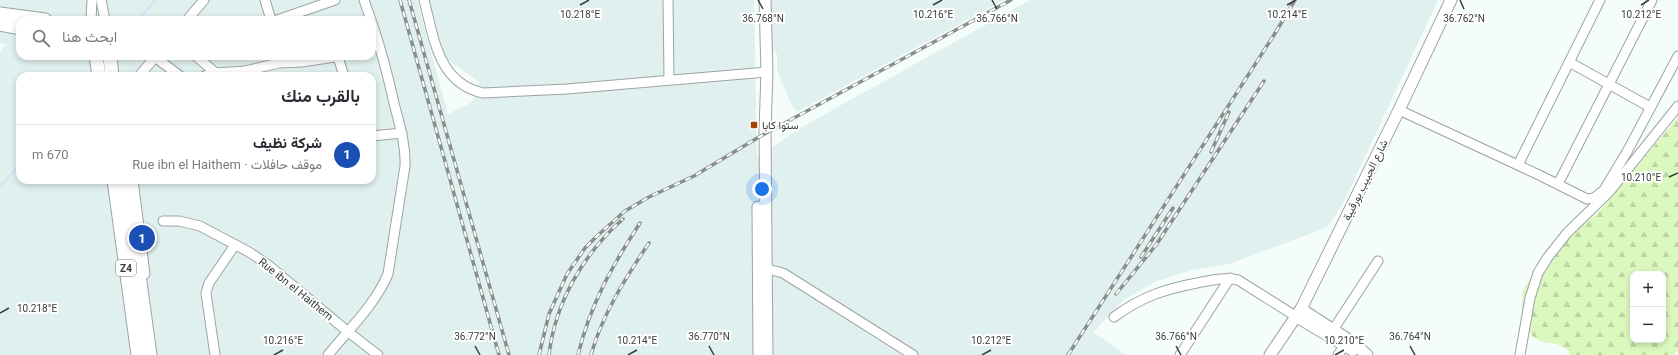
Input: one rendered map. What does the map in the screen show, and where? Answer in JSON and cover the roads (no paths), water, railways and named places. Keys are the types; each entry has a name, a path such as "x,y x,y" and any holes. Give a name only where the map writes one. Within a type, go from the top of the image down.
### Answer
{"highway":[{"path":"0,14 16,16"},
{"path":"0,24 16,27"},
{"path":"110,60 112,72"},
{"name":"Z4","path":"115,184 138,355"},
{"name":"Z4","path":"127,184 150,355"}],"main road":[{"path":"759,355 765,130 760,0"},
{"path":"763,72 765,0"},
{"name":"شارع الحبيب بورقيبة","path":"1270,355 1299,313 1399,110 1451,0"},
{"path":"762,270 767,355"},
{"path":"1299,313 1334,330 1352,342 1365,354"},
{"path":"1299,313 1341,350 1365,354"}],"street":[{"path":"91,16 92,0"},
{"path":"101,0 104,16"},
{"path":"190,16 204,0"},
{"path":"266,0 270,16"},
{"path":"289,16 335,0"},
{"path":"364,0 370,16"},
{"path":"424,0 443,64 461,85 475,91 501,93 567,89 763,72"},
{"path":"668,0 669,79"},
{"path":"1518,164 1600,0"},
{"path":"1558,184 1652,0"},
{"path":"328,355 380,291 388,274 405,166 406,158 402,134 376,47"},
{"path":"1399,110 1518,164 1587,199 1594,198 1599,196 1628,150 1678,56"},
{"path":"142,72 153,60"},
{"path":"160,60 175,72"},
{"path":"201,60 215,72"},
{"path":"246,72 276,60"},
{"path":"340,60 343,72"},
{"path":"1569,62 1650,107"},
{"path":"1520,355 1530,298 1538,273 1548,257 1567,233 1610,191 1678,106"},
{"path":"376,136 402,134"},
{"path":"110,184 132,355"},
{"path":"134,184 156,355"},
{"name":"Rue ibn el Haithem","path":"163,221 179,221 200,226 267,264 378,355"},
{"path":"215,355 206,293 209,283 235,245"},
{"path":"1334,330 1378,262"},
{"path":"762,270 783,273 913,355"},
{"path":"1114,317 1131,305 1174,287 1230,278 1238,280 1299,313"},
{"path":"1180,355 1230,278"}],"waterway":[{"path":"142,16 155,0"},
{"path":"0,187 16,169"}],"railway":[{"path":"400,0 499,355"},
{"path":"409,0 509,355"},
{"path":"539,355 549,314 567,274 585,248 625,211 649,197 694,176 759,137 1011,0"},
{"path":"1068,355 1295,0"},
{"path":"1116,294 1156,245 1264,81"},
{"path":"1211,152 1229,112"},
{"path":"1141,257 1173,208"},
{"path":"549,355 557,317 573,281 595,248 623,219"},
{"path":"578,355 589,319 603,286 611,270 640,223"},
{"path":"591,355 601,325 608,311 623,283 649,243"}],"place":[{"name":"ستوا كابا","path":"754,125"},
{"name":"شركة نظيف","path":"142,238"}]}
